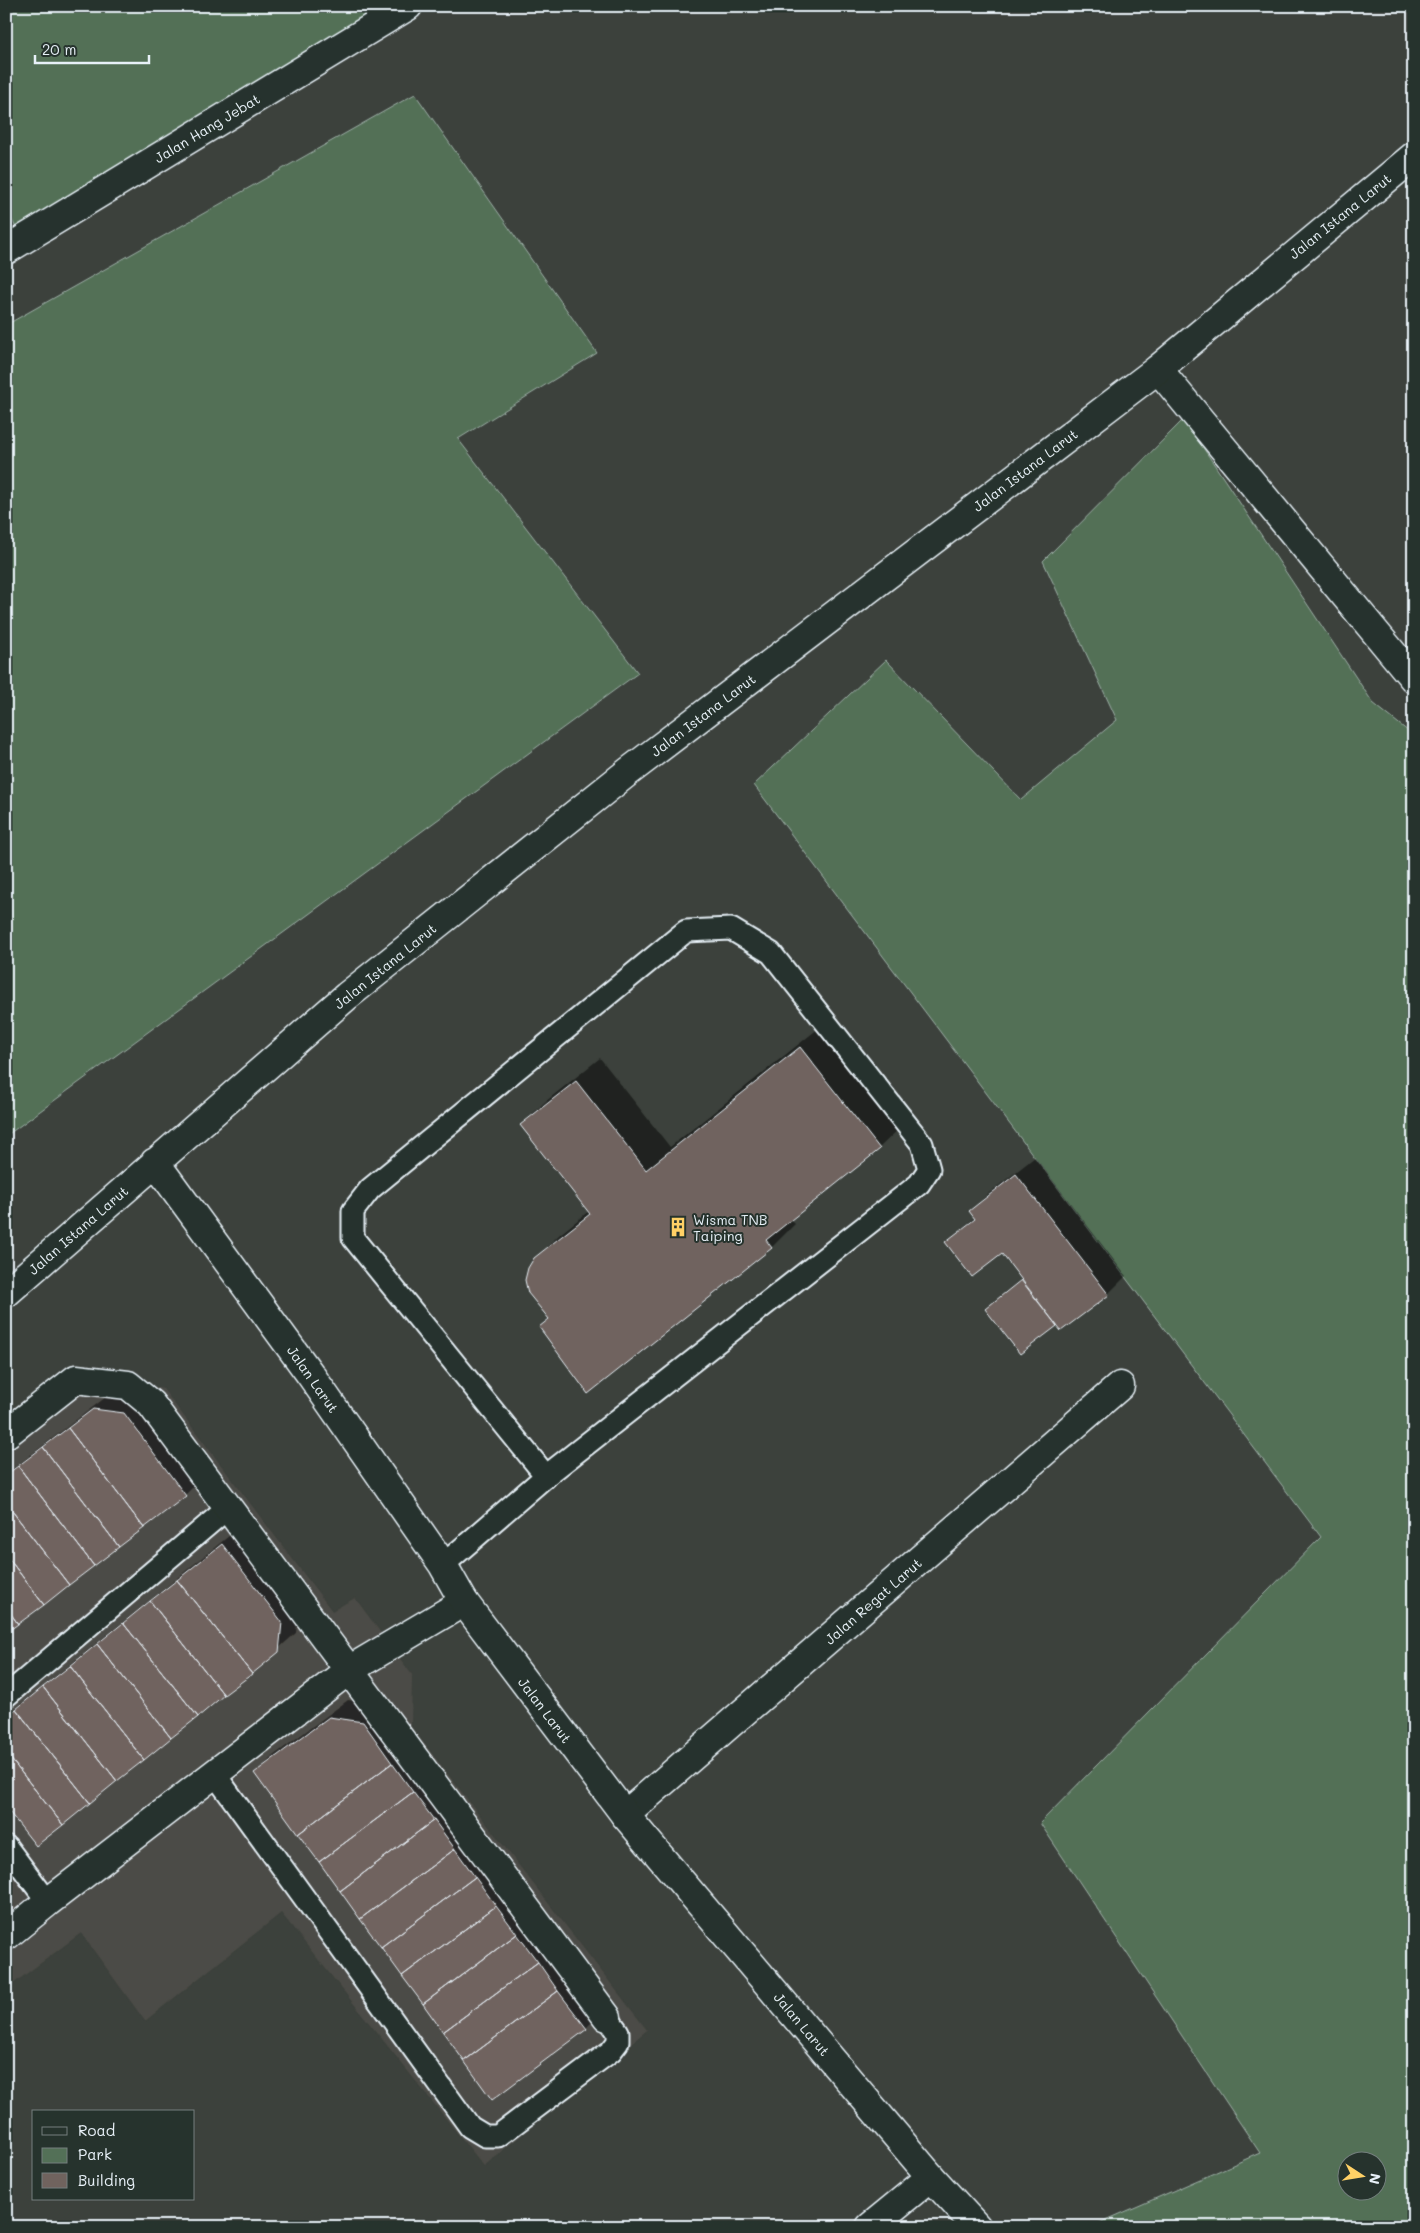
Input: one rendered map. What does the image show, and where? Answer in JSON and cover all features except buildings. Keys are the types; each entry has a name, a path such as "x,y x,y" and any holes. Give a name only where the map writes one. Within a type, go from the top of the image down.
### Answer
{"main road":[{"name":"Jalan Hang Jebat","path":"6,250 408,6"},
{"name":"Jalan Istana Larut","path":"6,1293 347,996 628,772 1158,369 1414,156"},
{"path":"1158,369 1414,679"},
{"name":"Jalan Larut","path":"155,1162 310,1374 443,1565 464,1602 625,1816 931,2177 977,2227"},
{"path":"6,1434 76,1379 128,1385 151,1404 607,2017"},
{"name":"Jalan Regat Larut","path":"625,1816 1120,1386"},
{"path":"6,1936 349,1670 464,1602"},
{"path":"877,2225 931,2177"}],"lane":[{"path":"443,1565 546,1476 918,1184 929,1169 922,1144 771,953 731,929 686,931 370,1190 353,1210 353,1238 546,1476"},
{"path":"6,1696 229,1508"},
{"path":"214,1773 470,2127 485,2136 498,2136 611,2050 618,2042 618,2032 607,2017"},
{"path":"6,1846 48,1902"}],"shaded area":[{"path":"78,1367 163,1389 332,1611 355,1598 412,1675 411,1727 647,2030 484,2166 281,1913 145,2021 81,1933 6,1989 6,1423"}],"green space":[{"path":"6,6 391,6 19,234 6,208"},
{"path":"415,94 597,353 458,439 638,673 6,1136 6,325"},
{"path":"1184,419 1373,703 1414,736 1414,2227 1090,2227 1260,2153 1040,1823 1321,1537 754,785 886,660 1021,800 1117,720 1043,561"}],"place":[{"name":"Wisma TNB Taiping","path":"678,1227"}]}
